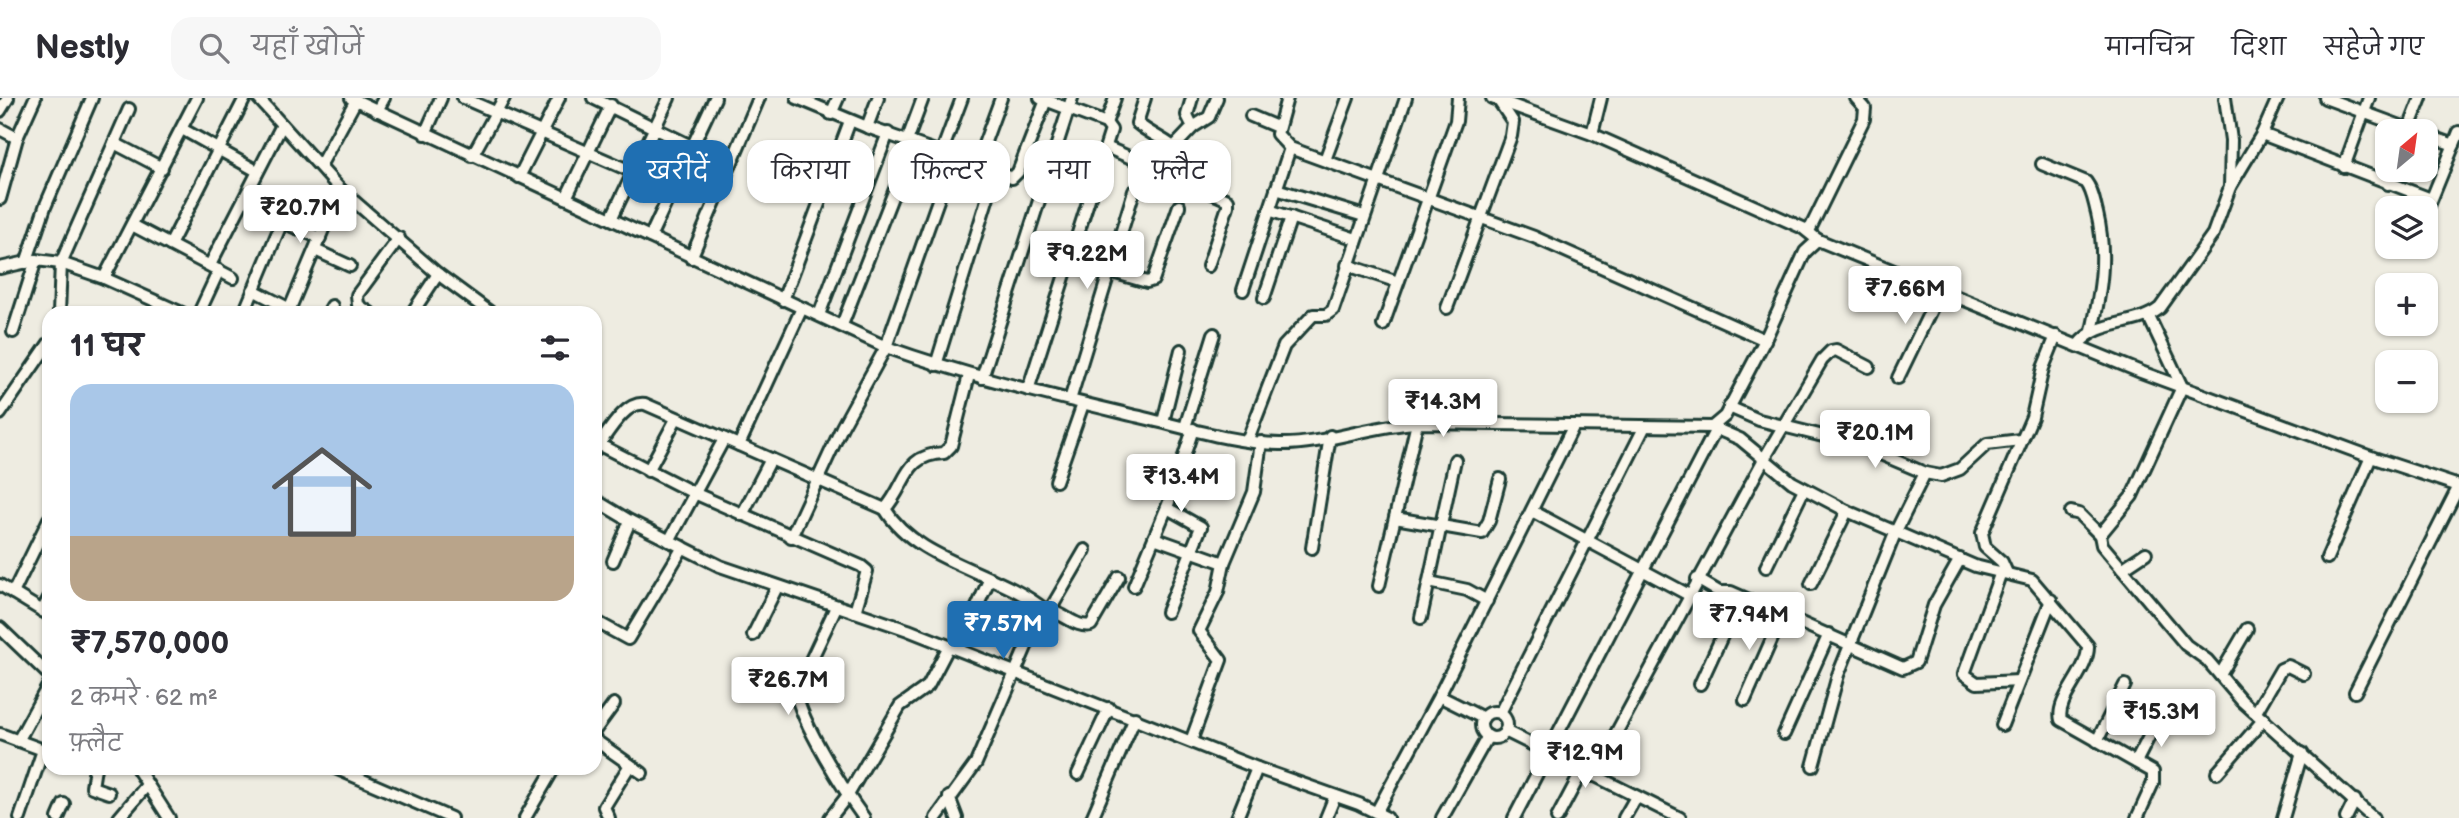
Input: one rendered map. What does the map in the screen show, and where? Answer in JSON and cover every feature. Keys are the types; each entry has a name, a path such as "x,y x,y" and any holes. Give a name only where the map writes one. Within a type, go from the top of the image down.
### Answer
{"street":[{"path":"0,111 8,98"},
{"path":"0,199 18,138 35,98"},
{"path":"13,332 45,207 92,98"},
{"path":"104,278 197,98"},
{"path":"170,245 245,98"},
{"path":"258,98 340,189 438,274 481,306"},
{"path":"377,111 384,98"},
{"path":"425,134 440,98"},
{"path":"463,98 623,168"},
{"path":"472,156 504,98"},
{"path":"519,177 559,98"},
{"path":"648,140 669,98"},
{"path":"696,140 715,98"},
{"path":"691,258 760,98"},
{"path":"799,98 831,114 904,140"},
{"path":"831,114 838,98"},
{"path":"867,127 878,98"},
{"path":"911,140 923,98"},
{"path":"946,140 962,98"},
{"path":"986,140 1002,98"},
{"path":"1106,123 1115,98"},
{"path":"1145,98 1137,123 1163,140"},
{"path":"1192,98 1187,115 1193,127"},
{"path":"1287,98 1277,127 1278,139 1290,148 1534,237 1765,340"},
{"path":"1325,160 1348,98"},
{"path":"1248,439 1284,346 1310,318 1330,314 1333,310 1406,98"},
{"path":"1383,325 1459,111 1458,98"},
{"path":"1592,134 1601,98"},
{"path":"1809,231 1864,120 1865,108 1856,98"},
{"path":"2225,98 2231,140 2230,187"},
{"path":"2078,345 2092,331 2149,317 2161,308 2204,249 2230,187 2262,134 2278,98"},
{"path":"2325,98 2379,119"},
{"path":"2344,167 2369,98"},
{"path":"2414,119 2420,98"},
{"path":"320,166 354,99 886,347 969,375 1083,404 1261,442 1296,444 1417,423 1714,428 1740,439 1780,474 1847,511 1960,559 2032,580 2088,646 2085,664 2061,708 2061,720 2150,769 2154,777 2137,818"},
{"path":"596,99 679,140"},
{"path":"1010,177 1015,176 1043,99 1070,103 1106,123 1111,130 1108,140"},
{"path":"1181,140 1193,127 1209,117 1213,99"},
{"path":"1497,99 1592,134 1809,231 1818,240 2182,387 2371,457 2459,486 2354,692"},
{"path":"1447,308 1513,128 1510,116 1497,99"},
{"path":"982,378 1070,103"},
{"path":"566,198 611,105"},
{"path":"59,306 61,263 130,109"},
{"path":"1251,116 1277,127"},
{"path":"783,300 850,121"},
{"path":"201,306 215,267 257,171 282,125"},
{"path":"182,129 257,171"},
{"path":"0,130 18,138"},
{"path":"2432,196 2459,132"},
{"path":"819,315 888,134"},
{"path":"2262,134 2422,196"},
{"path":"2438,139 2454,145"},
{"path":"114,143 162,168"},
{"path":"1243,290 1290,148"},
{"path":"2042,164 2086,182 2093,197 2102,235 2104,264 2092,331"},
{"path":"291,306 340,189"},
{"path":"1276,189 1364,216"},
{"path":"611,219 623,193"},
{"path":"842,326 888,202"},
{"path":"650,237 666,203"},
{"path":"791,537 858,396 886,347 937,203"},
{"path":"936,365 986,203"},
{"path":"1028,390 1088,203"},
{"path":"1070,400 1130,203"},
{"path":"1208,266 1228,203"},
{"path":"1109,271 1147,282 1153,280 1179,206"},
{"path":"1269,210 1356,239"},
{"path":"1264,298 1291,217"},
{"path":"247,306 282,222 320,238"},
{"path":"132,225 233,278"},
{"path":"360,306 357,295 398,237"},
{"path":"1514,818 1714,428 1729,408 1765,340 1805,252 1818,240"},
{"path":"315,250 350,266"},
{"path":"0,268 31,262 61,263 104,278 166,306"},
{"path":"1347,265 1398,282"},
{"path":"417,306 438,274"},
{"path":"1898,378 1941,289"},
{"path":"253,290 280,306"},
{"path":"739,445 802,308"},
{"path":"2100,536 2132,496 2182,387 2149,317"},
{"path":"1134,586 1167,508 1214,334"},
{"path":"2019,681 1978,683 1965,674 2004,573 2002,562 1984,547 1981,538 2035,409 2043,368 2056,335"},
{"path":"1557,818 1587,774 1826,353 1836,350 1869,367"},
{"path":"1163,422 1181,351"},
{"path":"0,414 42,353"},
{"path":"885,509 916,461 928,453 944,453 951,446 969,375"},
{"path":"602,439 633,404 645,404 885,509 893,522 916,541 1082,626 1091,625 1119,577"},
{"path":"1056,481 1083,404"},
{"path":"1729,408 1759,421 1859,445 1925,473 1951,475 1987,444 2020,440"},
{"path":"648,471 676,419"},
{"path":"1379,586 1417,423"},
{"path":"1377,811 1439,696 1574,425"},
{"path":"1500,713 1644,428"},
{"path":"1312,548 1330,436"},
{"path":"669,541 724,439"},
{"path":"1191,741 1221,660 1199,631 1218,592 1224,563 1254,492 1261,442"},
{"path":"602,449 867,571 855,612"},
{"path":"2327,558 2371,457"},
{"path":"742,515 772,459"},
{"path":"1421,618 1455,460"},
{"path":"1813,765 1838,675 1896,531 1925,473"},
{"path":"1395,518 1482,533 1489,521 1500,480"},
{"path":"1766,566 1804,489"},
{"path":"602,504 720,566 953,648 1257,768 1377,811 1387,818"},
{"path":"1167,508 1200,525 1201,530 1167,612"},
{"path":"1532,511 1689,595"},
{"path":"1811,584 1847,511"},
{"path":"2071,512 2079,514 2100,536 2102,545 2186,645 2207,660 2260,716 2373,818"},
{"path":"613,561 630,521"},
{"path":"1154,538 1224,563"},
{"path":"13,593 42,540"},
{"path":"602,625 628,639 683,547"},
{"path":"936,818 948,797 976,764 1038,616 1048,610 1085,550"},
{"path":"2122,569 2146,553"},
{"path":"1698,579 1719,592 1740,597 1903,668 1910,667 1920,652 1938,597 1960,559"},
{"path":"830,818 848,795 900,706 928,686 953,648 990,578"},
{"path":"1429,582 1467,590 1487,601"},
{"path":"0,585 42,611"},
{"path":"753,635 777,587"},
{"path":"1700,684 1740,597"},
{"path":"2002,724 2051,600"},
{"path":"836,607 796,692 803,711 848,795 864,818"},
{"path":"1745,700 1782,616"},
{"path":"2220,675 2247,629"},
{"path":"1,630 42,670"},
{"path":"1784,734 1829,634"},
{"path":"2217,773 2260,716 2281,668 2288,666 2304,674"},
{"path":"2096,741 2125,685"},
{"path":"18,741 42,689"},
{"path":"1439,696 1483,718"},
{"path":"602,720 614,704"},
{"path":"1078,774 1109,708"},
{"path":"1492,712 1500,713 1507,723 1506,731 1500,736 1488,736 1482,730 1483,718 1492,712"},
{"path":"1092,818 1135,718"},
{"path":"2136,762 2157,721"},
{"path":"1506,731 1587,774 1680,818"},
{"path":"0,734 42,750"},
{"path":"1442,818 1488,736"},
{"path":"602,745 642,773"},
{"path":"2283,818 2302,753"},
{"path":"20,818 42,761"},
{"path":"609,818 604,807 631,765"},
{"path":"1237,818 1257,768"},
{"path":"94,775 92,787 109,793"},
{"path":"141,775 169,818"},
{"path":"351,775 451,818"},
{"path":"525,818 550,775"},
{"path":"119,818 147,785"},
{"path":"1326,818 1335,796"},
{"path":"948,797 957,818"},
{"path":"1624,818 1636,797"},
{"path":"2346,818 2355,800"},
{"path":"58,818 64,804"}]}
